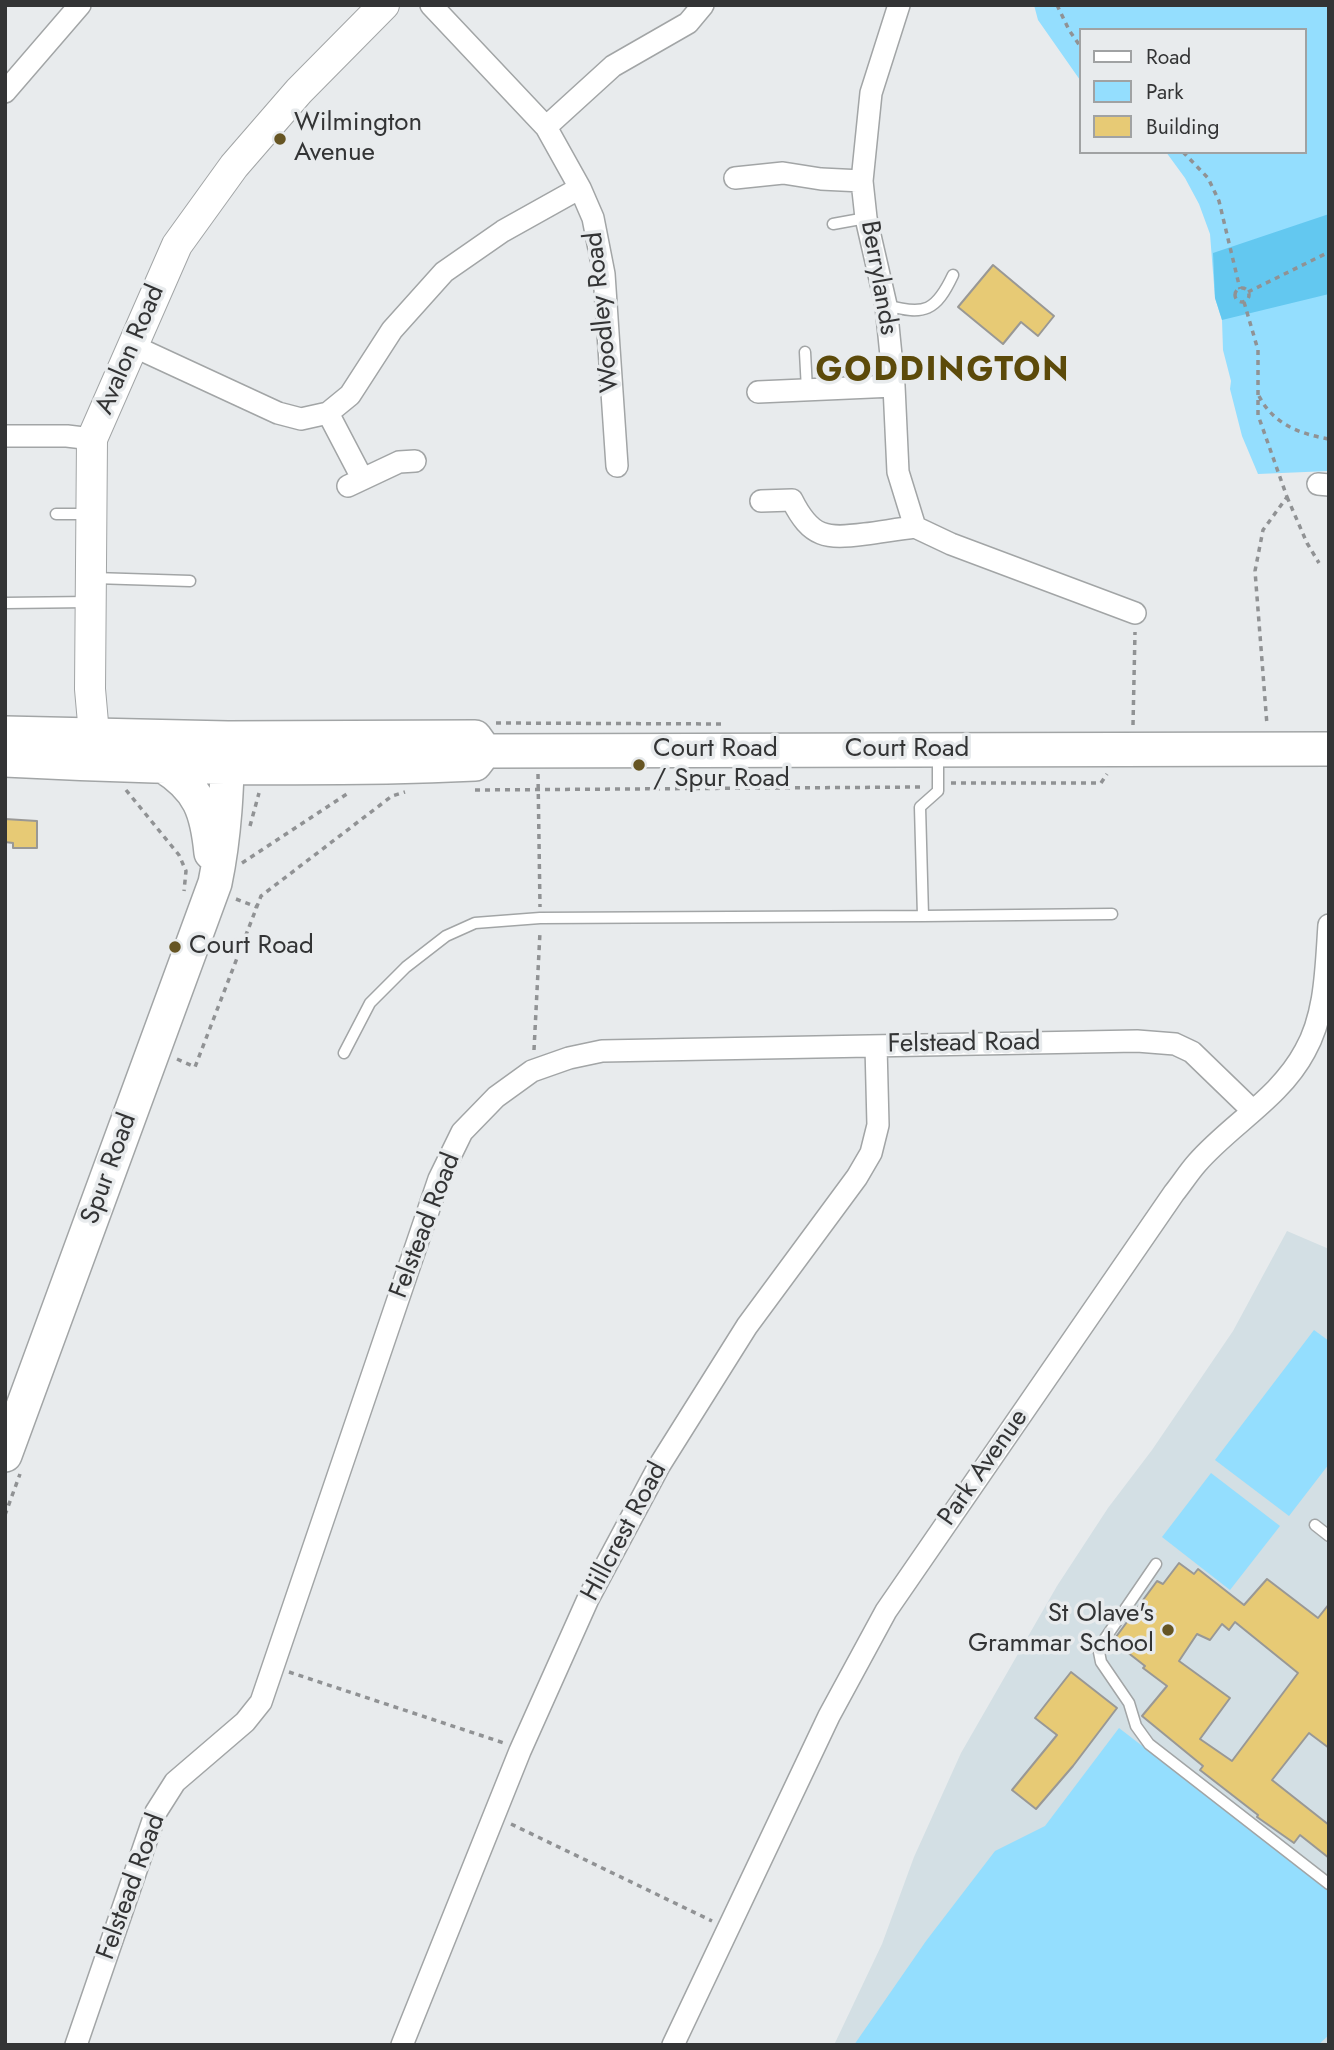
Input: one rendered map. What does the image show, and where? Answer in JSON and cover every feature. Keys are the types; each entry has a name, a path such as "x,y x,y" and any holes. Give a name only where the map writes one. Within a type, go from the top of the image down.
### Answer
{"main road":[{"name":"Court Road","path":"5,733 94,734 228,753"},
{"name":"Court Road","path":"5,760 118,776 228,753 475,737 938,763 1133,748 1329,749"},
{"name":"Spur Road","path":"5,1455 205,883 223,846 228,753"},
{"path":"163,766 179,776 202,806 208,823 205,883"}],"street":[{"path":"5,92 80,5"},
{"name":"Avalon Road","path":"118,776 103,762 94,734 90,689 92,439 177,245 234,166 299,91 384,5"},
{"name":"Woodley Road","path":"431,5 546,127 580,188 593,218 604,274 617,466"},
{"path":"546,127 613,66 688,23 703,5"},
{"name":"Berrylands","path":"899,5 871,93 862,181 866,218 886,305 894,386 898,472 915,527"},
{"path":"735,178 783,173 821,179 862,181"},
{"path":"131,345 278,413 301,419 328,414 350,395 392,330 444,272 503,231 580,188"},
{"path":"758,392 894,386"},
{"path":"328,414 355,482 399,462 415,461"},
{"path":"5,436 67,436 92,439"},
{"path":"761,501 792,500 800,516 819,533 835,538 915,527 951,544 1135,613"},
{"name":"Park Avenue","path":"673,2045 829,1716 886,1611 1174,1193 1198,1162 1290,1075 1306,1050 1317,1020 1325,976 1329,926"},
{"name":"Felstead Road","path":"76,2045 156,1812 175,1782 245,1722 261,1702 439,1178 462,1132 496,1097 533,1070 602,1051 1137,1041 1175,1044 1192,1052 1254,1111"},
{"name":"Hillcrest Road","path":"402,2045 520,1751 588,1600 659,1466 747,1326 858,1177 871,1153 878,1125 876,1046"}],"lane":[{"path":"833,224 866,218"},
{"path":"886,305 916,311 930,307 942,298 953,275"},
{"path":"804,352 807,390"},
{"path":"56,514 91,514"},
{"path":"5,603 91,590 190,581"},
{"path":"923,916 920,807 938,791 938,763"},
{"path":"344,1053 370,1003 406,967 446,936 475,923 540,918 1112,914"},
{"path":"1315,1525 1329,1536"},
{"path":"1156,1564 1104,1640 1099,1652 1101,1662 1129,1703 1136,1726 1149,1744 1329,1884"}],"path":[{"path":"1057,5 1078,43"},
{"path":"1185,154 1208,178 1219,201 1240,289 1235,297 1244,302"},
{"path":"1240,289 1248,292 1329,252"},
{"path":"1244,302 1248,299 1248,292"},
{"path":"1244,302 1258,350 1258,415 1287,497 1319,563"},
{"path":"1258,394 1264,406 1281,422 1305,435 1329,439"},
{"path":"1267,725 1255,571 1263,530 1287,497"},
{"path":"1133,748 1135,613"},
{"path":"489,737 730,724"},
{"path":"474,790 924,787 938,763"},
{"path":"538,769 538,787"},
{"path":"949,783 1101,783 1107,773"},
{"path":"118,776 179,855 186,871 205,883 257,907"},
{"path":"170,1056 195,1067 261,896 392,796 409,791"},
{"path":"182,897 205,883"},
{"path":"273,1667 492,1739 520,1751"},
{"path":"493,1816 727,1929"}],"shaded area":[{"path":"1329,214 1329,294 1222,320 1215,298 1213,253"},
{"path":"1287,1231 1329,1249 1329,2045 834,2045 882,1944 914,1857 961,1753 1057,1586 1108,1508 1152,1450 1233,1331"}],"green space":[{"path":"1034,5 1329,5 1329,471 1258,474 1242,436 1230,389 1231,381 1223,350 1222,320 1215,298 1210,234 1199,204 1167,154 1306,154 1306,28 1078,28 1078,77 1038,20"},
{"path":"1314,1330 1329,1341 1329,1464 1289,1516 1215,1460"},
{"path":"1211,1473 1280,1526 1230,1590 1162,1537"},
{"path":"1119,1728 1329,1890 1329,2035 1318,2045 854,2045 926,1941 995,1851 1045,1826"}],"building":[{"path":"993,265 1054,316 1038,336 1021,322 1003,344 958,307"},
{"path":"5,819 37,821 37,848 13,848 13,843 5,842"},
{"path":"1179,1563 1194,1574 1198,1569 1244,1605 1267,1579 1318,1618 1329,1604 1329,1748 1309,1733 1272,1780 1329,1825 1329,1858 1300,1835 1294,1843 1257,1817 1258,1815 1200,1770 1203,1766 1142,1716 1167,1686 1113,1641 1157,1581 1163,1584","holes":["1235,1622 1298,1673 1232,1761 1200,1739 1230,1698 1179,1661 1197,1634 1210,1640 1222,1624 1229,1630"]},
{"name":"St Olave's Grammar School","path":"1071,1672 1117,1708 1036,1809 1012,1790 1057,1735 1035,1718"}],"place":[{"name":"Wilmington Avenue","path":"280,139"},
{"name":"Court Road / Spur Road","path":"639,765"},
{"name":"Court Road","path":"175,947"},
{"name":"St Olave's Grammar School","path":"1168,1630"}],"district":[{"name":"GODDINGTON","path":"943,372"}]}
